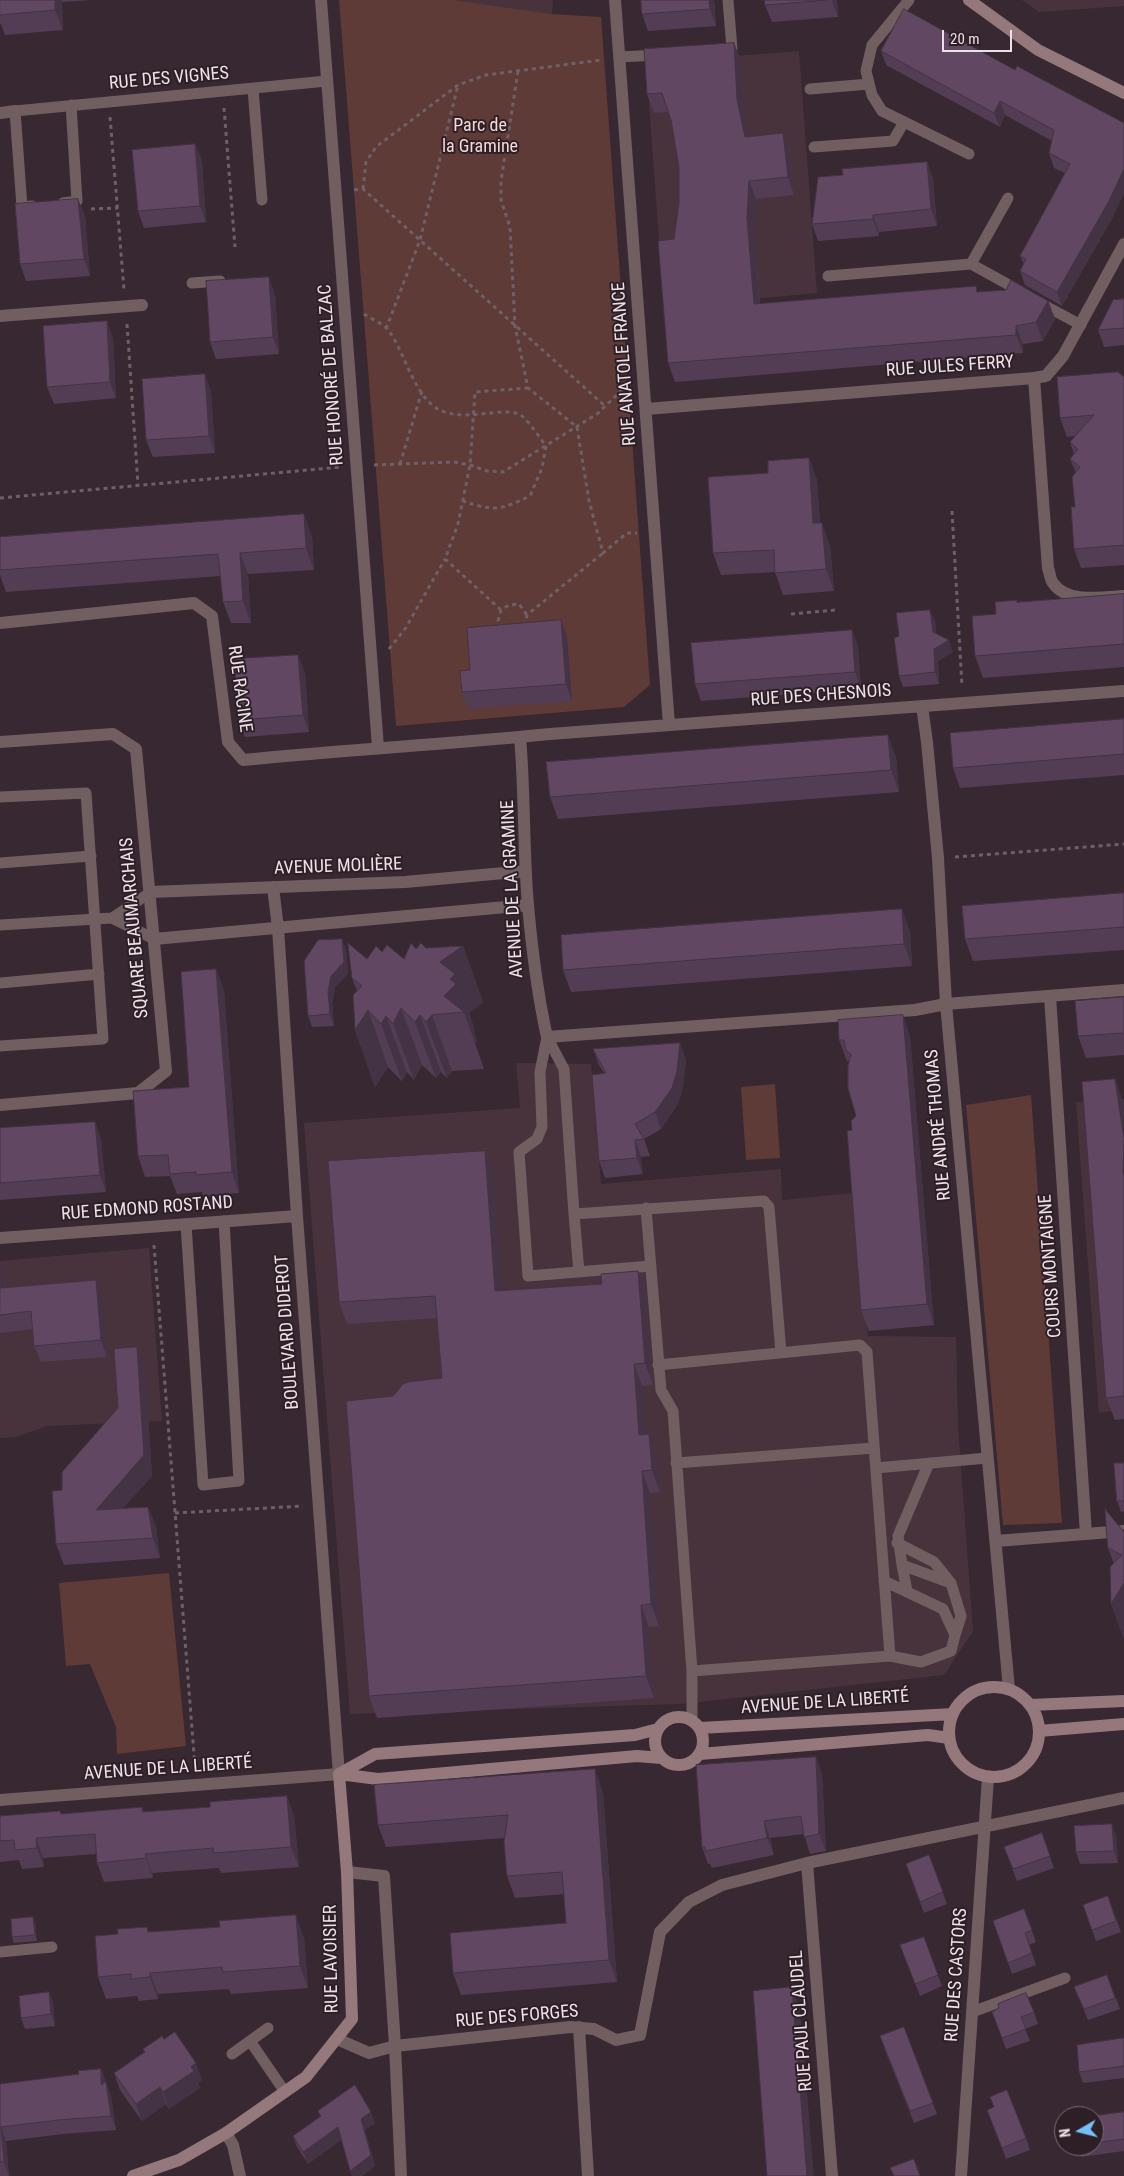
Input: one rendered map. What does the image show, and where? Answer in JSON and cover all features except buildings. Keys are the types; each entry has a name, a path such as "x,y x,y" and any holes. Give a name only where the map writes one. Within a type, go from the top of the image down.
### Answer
{"street":[{"name":"RUE HONORÉ DE BALZAC","path":"321,0 378,747"},
{"name":"RUE ANATOLE FRANCE","path":"615,0 669,725"},
{"path":"969,0 1038,50 1124,93"},
{"path":"0,113 15,111"},
{"path":"1034,378 1046,376 1064,356 1122,252"},
{"path":"0,316 142,305"},
{"name":"RUE JULES FERRY","path":"646,409 1034,378 1048,568 1052,583 1063,592 1083,598 1124,596"},
{"name":"RUE RACINE","path":"0,623 194,603 212,616 228,742 243,760 378,747 520,737"},
{"name":"RUE DES CHESNOIS","path":"520,737 1124,691"},
{"name":"RUE ANDRÉ THOMAS","path":"922,706 938,858 946,1004 1009,1689"},
{"name":"SQUARE BEAUMARCHAIS","path":"0,742 113,734 136,749 151,892 166,1071 138,1094 0,1105"},
{"name":"AVENUE DE LA GRAMINE","path":"520,737 524,776 528,905 536,984 547,1037"},
{"name":"AVENUE MOLIÈRE","path":"151,892 405,882 526,871"},
{"name":"BOULEVARD DIDEROT","path":"273,887 278,928 297,1216 339,1774"},
{"path":"154,939 528,905"},
{"path":"547,1037 915,1010 946,1004 1124,990"},
{"name":"COURS MONTAIGNE","path":"1050,996 1086,1534"},
{"name":"RUE EDMOND ROSTAND","path":"0,1238 297,1216"},
{"path":"996,1542 1124,1531"},
{"path":"996,1686 1009,1689 1021,1695 1030,1705 1037,1717 1039,1731 1037,1746 1030,1760 1018,1770 1004,1776 988,1777 974,1772 962,1764 954,1752 949,1738 949,1726 960,1702 970,1693 996,1686"},
{"path":"1030,1705 1124,1701"},
{"name":"AVENUE DE LA LIBERTÉ","path":"696,1724 953,1714"},
{"path":"676,1717 696,1724 704,1741 700,1754 688,1764 681,1766 674,1765 661,1758 655,1744 658,1729 669,1719 676,1717"},
{"path":"1039,1731 1124,1724"},
{"name":"AVENUE DE LA LIBERTÉ","path":"339,1774 375,1754 635,1735 658,1729"},
{"path":"700,1754 928,1735 949,1738"},
{"name":"AVENUE DE LA LIBERTÉ","path":"0,1800 339,1774 378,1779 637,1756 661,1758"},
{"name":"RUE LAVOISIER","path":"133,2176 179,2160 226,2133 306,2077 352,2019 347,1872 339,1774"},
{"name":"RUE DES CASTORS","path":"962,2176 983,1827 987,1803 988,1777"},
{"path":"807,1863 1124,1798"},
{"name":"RUE DES FORGES","path":"337,2039 369,2053 394,2046 570,2027 594,2029 616,2040 640,2035 660,1932 689,1902 722,1886 807,1863"},
{"name":"RUE PAUL CLAUDEL","path":"807,1863 832,2176"},
{"path":"347,1872 384,1876 401,2176"},
{"path":"580,2028 588,2176"},
{"path":"226,2133 233,2145 240,2176"}],"lane":[{"path":"713,50 732,49 728,0"},
{"path":"909,0 872,45 866,71 872,95 882,111 969,154"},
{"path":"620,58 666,54"},
{"name":"RUE DES VIGNES","path":"15,111 327,81"},
{"path":"810,89 869,84"},
{"path":"253,89 262,200"},
{"path":"15,111 22,207 45,205 77,201 71,105"},
{"path":"814,148 893,141 904,122"},
{"path":"971,264 1008,198"},
{"path":"828,276 971,264 1081,325"},
{"path":"192,282 228,280"},
{"path":"0,797 86,793 103,1039 0,1046"},
{"path":"0,863 90,856"},
{"path":"0,925 112,918 151,892"},
{"path":"112,918 154,939"},
{"path":"0,982 99,974"},
{"path":"547,1037 564,1068 579,1272"},
{"path":"547,1037 540,1072 542,1127 537,1140 519,1152 528,1276 651,1266"},
{"path":"574,1214 764,1201 769,1207 781,1353"},
{"path":"646,1208 661,1390 672,1411 696,1724"},
{"path":"186,1224 204,1484 239,1481 224,1221"},
{"path":"658,1365 860,1345 868,1352 890,1656"},
{"path":"676,1462 874,1448"},
{"path":"876,1468 987,1458"},
{"path":"907,1592 897,1543 898,1536 929,1463"},
{"path":"692,1671 890,1656 921,1662 951,1651 961,1616 952,1583 934,1562 897,1543"},
{"path":"902,1564 952,1583"},
{"path":"884,1581 944,1610 955,1635"},
{"path":"0,1952 52,1947"},
{"path":"972,2012 1065,1978"},
{"path":"232,2054 268,2028"},
{"path":"250,2041 285,2092"}],"path":[{"path":"362,189 366,162 376,147 458,84 486,75 620,58"},
{"path":"518,71 501,181 501,200 510,227 515,326 528,388 577,427 589,501 603,553"},
{"path":"386,329 420,240 458,84"},
{"path":"223,92 235,247"},
{"path":"336,192 362,189 605,406"},
{"path":"77,201 93,209 118,208"},
{"path":"344,302 386,329 407,368 431,404 448,413 474,416 510,412 522,416 546,446 542,468 530,496 508,507 488,510 463,501"},
{"path":"0,498 356,466 454,462 486,471 503,472 597,414 623,389 644,384"},
{"path":"371,660 381,659 405,629 445,559 458,524 470,465 475,392 528,388"},
{"path":"400,464 422,391"},
{"path":"952,511 963,704"},
{"path":"525,628 527,614 627,533 655,532"},
{"path":"445,559 501,610"},
{"path":"504,632 498,621 501,610 509,605 519,604 527,614"},
{"path":"791,614 836,610"},
{"path":"938,858 1124,844"},
{"path":"153,1227 196,1785"},
{"path":"175,1514 318,1505"}],"shaded area":[{"path":"454,0 553,0 552,14"},
{"path":"1022,0 1124,0 1124,6 1039,12"},
{"path":"799,51 817,293 664,307 646,63"},
{"path":"516,1063 591,1064 601,1184 781,1169 782,1200 854,1193 868,1336 956,1337 958,1426 973,1631 944,1675 680,1704 350,1714 304,1123 520,1108"},
{"path":"1124,1099 1124,1409 1099,1413 1076,1102"},
{"path":"149,1248 162,1421 47,1426 16,1437 0,1438 0,1261"}],"green space":[{"name":"Parc de la Gramine","path":"339,0 454,0 552,14 601,17 650,685 624,707 396,726"},
{"path":"775,1084 780,1158 746,1160 741,1087"},
{"path":"1031,1095 1062,1523 1003,1525 966,1105"},
{"path":"169,1573 186,1746 117,1754 116,1727 90,1664 66,1666 59,1583"}]}
